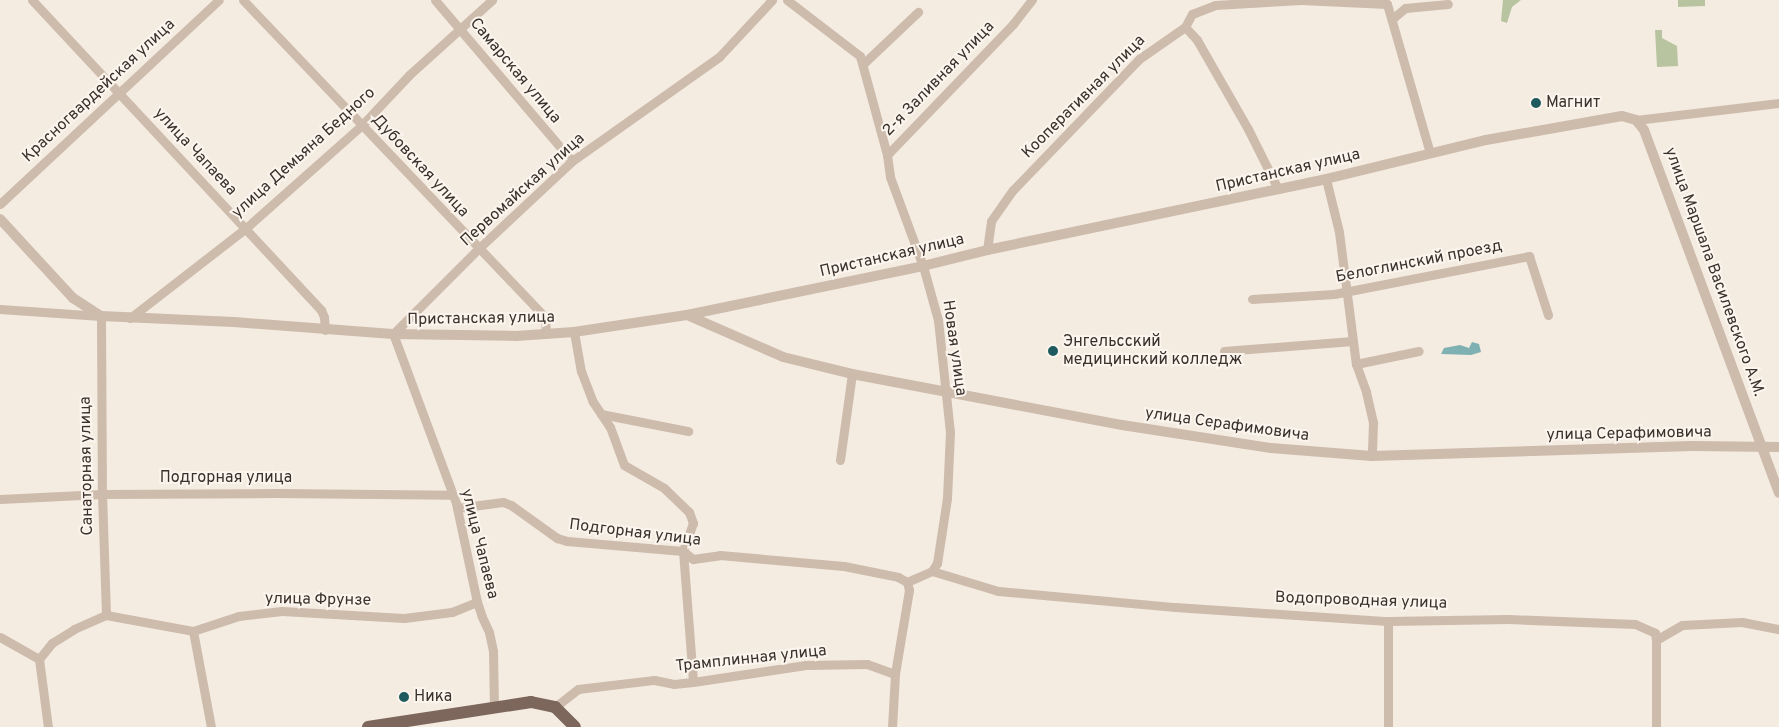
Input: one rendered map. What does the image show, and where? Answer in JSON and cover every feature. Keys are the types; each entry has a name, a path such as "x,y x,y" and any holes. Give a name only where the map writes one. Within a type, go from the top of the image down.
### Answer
{"main road":[{"path":"368,727 531,702 555,707 575,727"}],"street":[{"name":"улица Чапаева","path":"32,0 246,228 320,310 324,316 325,330"},
{"name":"Красногвардейская улица","path":"0,204 219,0"},
{"name":"Дубовская улица","path":"243,0 478,249 545,317 546,334"},
{"name":"Самарская улица","path":"435,0 572,161"},
{"name":"улица Демьяна Бедного","path":"129,319 246,228 361,126 409,75 492,0"},
{"name":"Первомайская улица","path":"392,334 478,249 572,161 719,57 772,0"},
{"name":"Новая улица","path":"787,0 860,56 887,155 890,177 923,266 938,320 950,432 947,498 937,564 932,571"},
{"name":"2-я Заливная улица","path":"887,155 1013,24 1032,0"},
{"name":"Кооперативная улица","path":"987,250 991,221 1013,190 1139,59 1185,27 1192,14 1215,6 1301,0 1387,4 1392,19"},
{"path":"1430,153 1392,19 1405,8 1448,4"},
{"path":"863,64 918,12"},
{"path":"1185,27 1197,40 1248,129 1278,189"},
{"name":"Пристанская улица","path":"0,309 129,319 234,322 392,334 516,336 574,332 687,315 923,266 987,250 1326,179 1430,153 1609,117 1622,116 1636,120 1779,103"},
{"name":"улица Маршала Василевского А.М.","path":"1636,120 1648,138 1779,493"},
{"path":"1326,179 1339,232 1356,364 1366,392 1373,423 1372,456"},
{"path":"0,219 73,298 100,316"},
{"name":"Белоглинский проезд","path":"1252,299 1334,294 1530,256 1548,315"},
{"name":"улица Серафимовича","path":"687,315 783,357 852,374 1197,438 1271,448 1372,456 1692,446 1779,447"},
{"name":"Санаторная улица","path":"100,316 102,494 106,615"},
{"path":"574,332 581,371 593,402 610,427 624,465 664,488 689,512 693,523 683,551 693,682"},
{"name":"улица Чапаева","path":"392,334 457,508 478,602 489,632 493,651 494,708"},
{"path":"1224,351 1353,341"},
{"path":"1356,364 1419,352"},
{"path":"840,460 852,374"},
{"path":"601,414 688,431"},
{"name":"Подгорная улица","path":"0,499 102,494 276,492 453,496"},
{"name":"Подгорная улица","path":"457,508 503,502 511,505 557,538 567,541 683,551 693,559 720,555 844,566 898,577 907,582"},
{"path":"892,727 895,674 909,590 907,582 932,571"},
{"name":"Водопроводная улица","path":"932,571 998,591 1174,607 1388,621 1508,619 1635,624 1655,633 1656,640"},
{"name":"улица Фрунзе","path":"106,615 193,631 239,616 282,612 404,618 452,612 478,602"},
{"path":"48,727 39,659 52,643 74,629 106,615"},
{"path":"1388,621 1388,727"},
{"path":"1656,727 1656,640 1682,625 1742,622 1779,629"},
{"path":"193,631 211,727"},
{"path":"0,637 39,659"},
{"name":"Трамплинная улица","path":"555,707 578,689 654,680 674,684 693,682 806,665 867,664 895,674"}],"green space":[{"path":"1503,0 1521,0 1512,7 1507,23 1501,21"},
{"path":"1678,0 1705,0 1705,6 1678,7"},
{"path":"1655,30 1662,30 1662,38 1677,46 1678,66 1657,67"}],"water":[{"path":"1472,342 1479,344 1481,352 1471,355 1441,354 1444,348 1460,345 1469,348"}],"place":[{"name":"Магнит","path":"1536,103"},
{"name":"Энгельсский медицинский колледж","path":"1053,351"},
{"name":"Ника","path":"404,697"}]}
